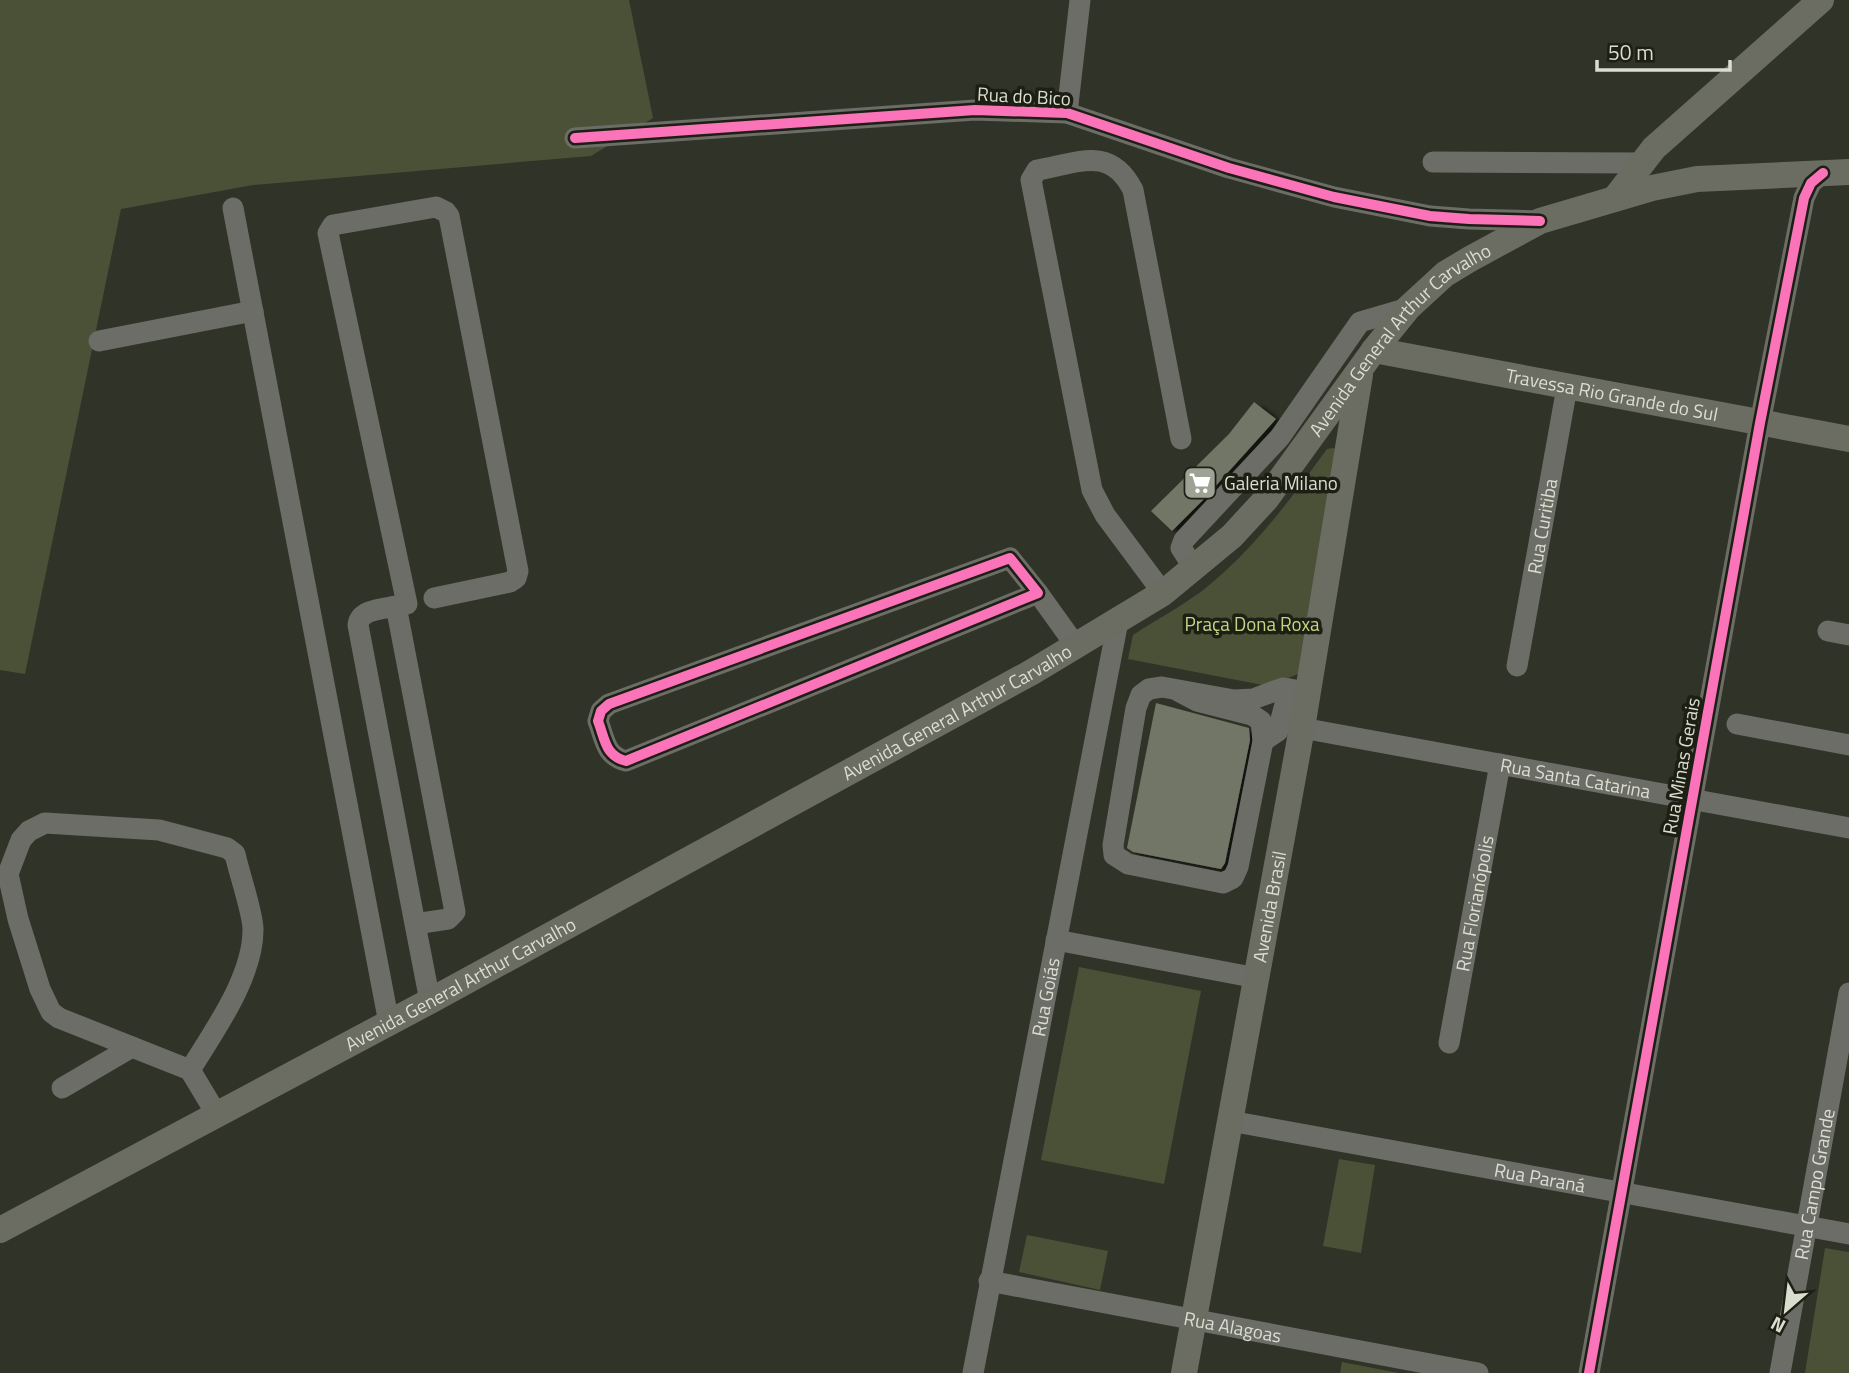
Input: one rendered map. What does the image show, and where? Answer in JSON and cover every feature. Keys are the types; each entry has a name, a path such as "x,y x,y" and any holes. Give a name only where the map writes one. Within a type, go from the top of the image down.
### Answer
{"main road":[{"path":"1616,197 1647,155 1821,0"},
{"path":"1647,155 1652,188"},
{"name":"Avenida General Arthur Carvalho","path":"0,1230 430,1001 1076,646 1163,593 1232,536 1267,498 1367,359 1408,308 1445,274 1540,221 1616,197 1697,178 1836,173"},
{"name":"Travessa Rio Grande do Sul","path":"1367,359 1567,387 1849,439"},
{"name":"Avenida Brasil","path":"1184,1373 1302,728 1298,691 1367,359"},
{"path":"1326,418 1343,430 1349,439"}],"street":[{"path":"1067,113 1080,0"},
{"name":"Rua do Bico","path":"575,138 975,110 1067,113 1229,168 1334,197 1430,216 1540,221"},
{"path":"1433,162 1647,155"},
{"path":"1163,593 1105,515 1092,490 1031,180 1037,170 1092,160 1107,162 1124,173 1133,190 1181,439"},
{"path":"1785,173 1799,183 1804,198"},
{"name":"Rua Minas Gerais","path":"1589,1373 1760,423 1804,198 1811,183 1836,173"},
{"path":"407,604 328,233 333,225 436,207 449,216 519,571 516,578 510,582 434,598"},
{"path":"233,208 389,1023"},
{"path":"1194,568 1181,548 1184,540 1280,438 1360,322 1408,308"},
{"path":"99,341 253,311"},
{"name":"Rua Curitiba","path":"1517,667 1567,387"},
{"path":"1038,593 626,761 610,753 598,721 601,711 609,704 1005,559 1014,561 1038,593 1076,646"},
{"path":"415,924 449,919 455,912 396,606 363,614 358,625 415,924 430,1001"},
{"name":"Rua Goiás","path":"973,1373 1118,621"},
{"path":"1178,691 1197,701 1252,715 1261,721 1263,741 1238,867 1233,878 1223,883 1128,864 1117,859 1112,845 1136,708 1141,695 1149,689 1162,687 1234,700 1253,699 1275,690 1298,691 1278,731 1263,741"},
{"path":"1737,724 1849,745"},
{"name":"Rua Santa Catarina","path":"1302,728 1849,828"},
{"name":"Rua Florianópolis","path":"1449,1043 1500,764"},
{"path":"190,1070 234,999 249,952 253,928 235,854 227,848 159,830 45,824 29,831 21,840 8,874 18,919 45,1002 51,1012 59,1018 190,1070 217,1115"},
{"path":"1056,940 1257,978"},
{"name":"Rua Campo Grande","path":"1780,1373 1849,993"},
{"path":"62,1088 132,1047"},
{"name":"Rua Paraná","path":"1230,1121 1849,1234"},
{"name":"Rua Alagoas","path":"989,1281 1478,1373"}],"green space":[{"path":"0,0 629,0 653,118 591,156 253,185 121,209 25,674 0,670"},
{"name":"Praça Dona Roxa","path":"1327,449 1337,449 1303,672 1268,686 1128,659 1133,635 1194,597 1220,576 1254,542"},
{"path":"1079,967 1201,991 1164,1184 1041,1160"},
{"path":"1339,1159 1375,1165 1361,1253 1323,1246"},
{"path":"1027,1235 1108,1251 1100,1290 1019,1272"},
{"path":"1825,1248 1849,1252 1849,1373 1805,1373"},
{"path":"1342,1362 1399,1373 1340,1373"}],"building":[{"name":"Galeria Milano","path":"1254,402 1276,419 1172,531 1151,511 1229,434"},
{"path":"1156,703 1249,728 1250,740 1225,863 1221,869 1133,852 1127,848"}],"cycle path":[{"path":"575,138 975,110 1067,113 1229,168 1334,197 1430,216 1540,221"},
{"path":"1589,1373 1760,423 1804,198 1811,183 1823,173"},
{"path":"1010,558 1038,593 626,761 619,759 607,746 598,721 601,711 609,704 1010,558"}],"place":[{"name":"Galeria Milano","path":"1200,483"}]}
